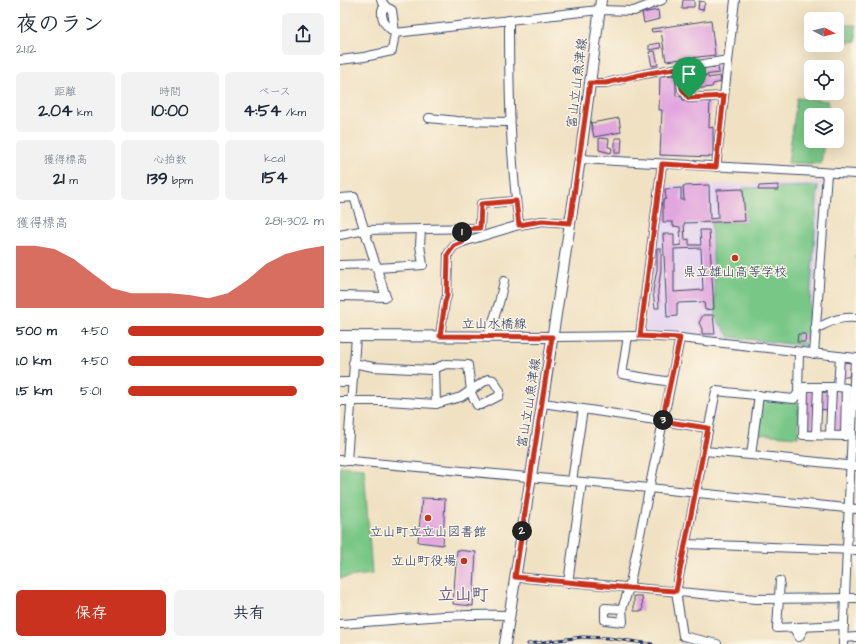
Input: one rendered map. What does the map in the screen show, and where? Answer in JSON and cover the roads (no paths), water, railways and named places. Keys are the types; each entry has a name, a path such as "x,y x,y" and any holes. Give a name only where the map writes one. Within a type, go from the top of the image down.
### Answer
{"main road":[{"name":"富山立山魚津線","path":"505,644 580,159 600,5"},
{"name":"立山水橋線","path":"340,336 552,337"}],"street":[{"path":"395,34 509,20 600,5 634,11 662,0"},
{"path":"716,167 735,0"},
{"path":"340,60 392,51 395,34 392,10 384,3"},
{"path":"509,20 510,122 519,225"},
{"path":"590,83 606,83 644,74 728,60"},
{"path":"679,68 682,89 689,98 724,96"},
{"path":"429,118 457,121 510,122"},
{"path":"580,159 856,174"},
{"path":"640,336 662,164"},
{"path":"814,354 827,172"},
{"path":"340,198 354,197 386,297 340,296"},
{"path":"340,235 365,230 480,228 481,204 516,201"},
{"path":"440,336 447,296 448,254 454,246 519,225 542,221 570,223"},
{"path":"462,229 463,242"},
{"path":"340,265 423,265 420,245 421,230"},
{"path":"488,337 499,303 504,281"},
{"path":"815,329 837,318 856,318"},
{"path":"356,336 351,401 344,460 852,508"},
{"path":"628,336 622,374 671,382"},
{"path":"552,337 640,336 680,338 855,358 852,550 846,598 843,641 856,637"},
{"path":"622,609 629,588 680,338"},
{"path":"717,644 683,636 676,591 716,390 794,399 798,393 799,352"},
{"path":"830,435 840,357"},
{"path":"340,401 386,401 436,404 461,397 470,391 468,365 446,364 431,370 373,367 353,364"},
{"path":"435,368 436,404"},
{"path":"340,382 352,382"},
{"path":"804,387 818,387 846,388 845,436 803,434 804,387"},
{"path":"816,435 818,387"},
{"path":"752,454 759,395"},
{"path":"543,403 708,428"},
{"path":"572,481 583,409"},
{"path":"704,451 752,454 854,466"},
{"path":"568,583 582,482"},
{"path":"685,544 852,550"},
{"path":"515,577 756,599 856,598"},
{"path":"780,581 777,628 844,625"},
{"path":"340,624 435,616 481,614 509,616"},
{"path":"793,627 799,640"},
{"path":"799,640 804,627"}],"railway":[{"path":"528,644 582,637 608,638 652,644"}],"place":[{"name":"県立雄山高等学校","path":"735,258"},
{"name":"立山町立立山図書館","path":"428,518"},
{"name":"立山町役場","path":"464,561"}],"district":[{"name":"立山町","path":"463,595"}]}
